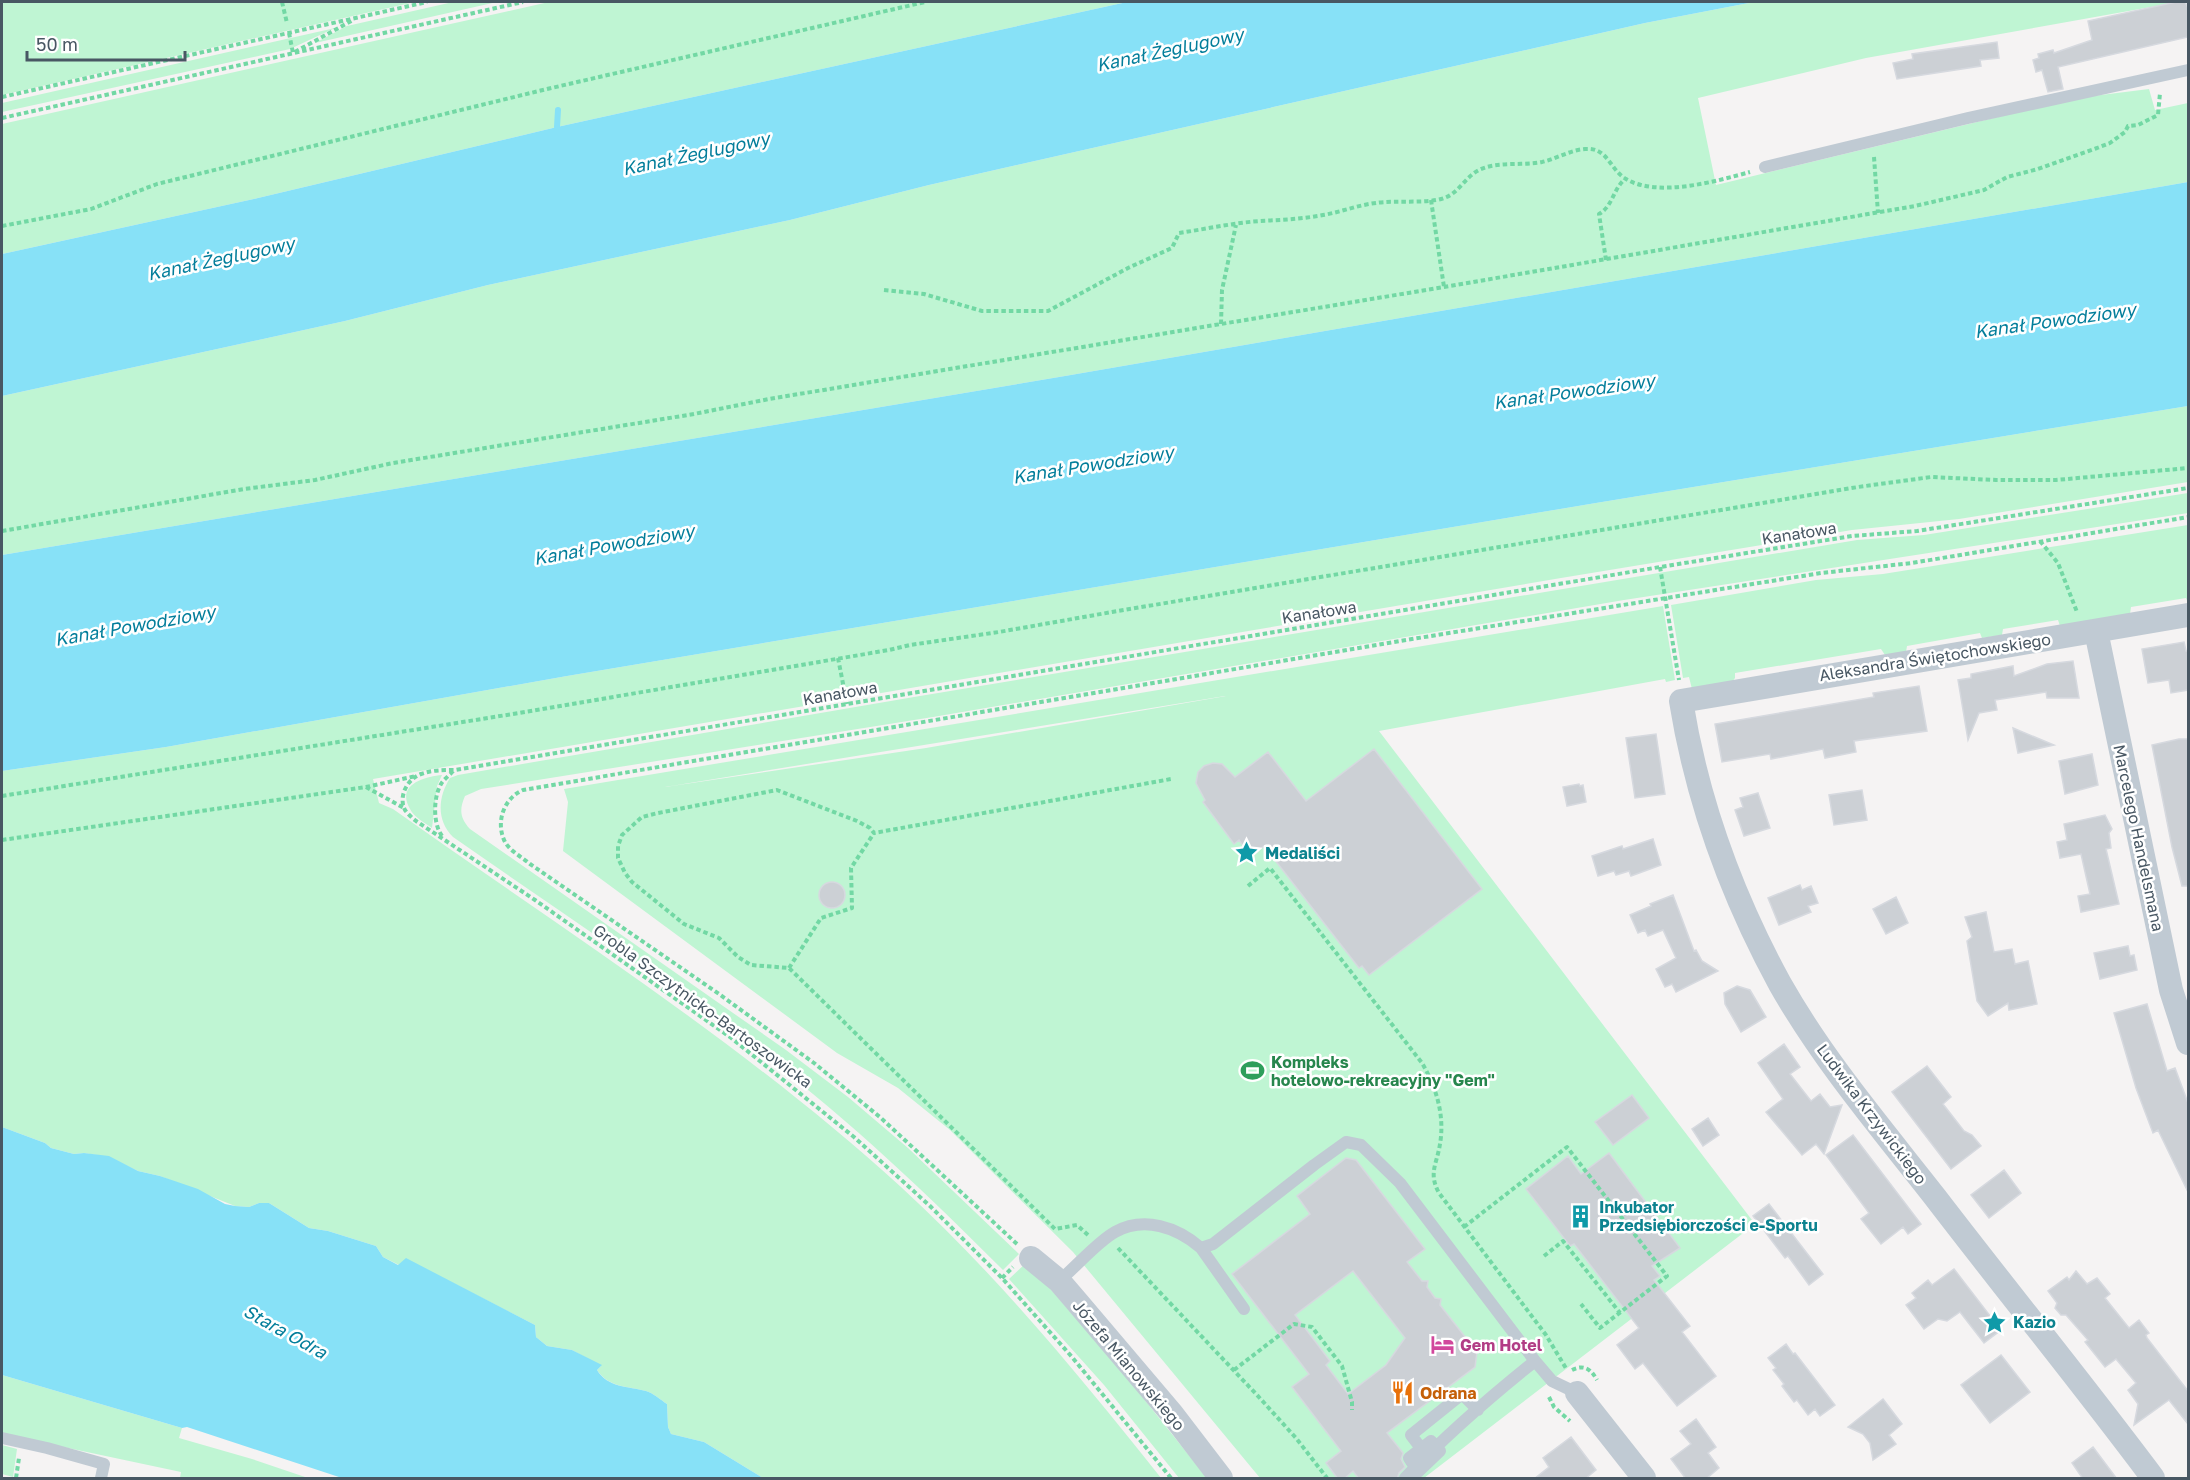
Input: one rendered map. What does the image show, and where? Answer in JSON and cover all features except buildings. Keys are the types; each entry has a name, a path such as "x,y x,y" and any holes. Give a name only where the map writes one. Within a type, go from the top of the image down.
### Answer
{"street":[{"name":"Aleksandra Świętochowskiego","path":"1681,702 2188,615"},
{"name":"Marcelego Handelsmana","path":"2090,632 2171,990 2188,1043"},
{"name":"Ludwika Krzywickiego","path":"1681,702 1704,806 1742,910 1781,985 1844,1080 2153,1479"},
{"name":"Józefa Mianowskiego","path":"1031,1258 1059,1281 1172,1414 1221,1479"},
{"path":"1577,1392 1644,1479"}],"lane":[{"path":"1765,167 1968,118 2188,70"},
{"path":"1201,1248 1213,1244 1226,1235 1346,1142 1359,1144 1400,1183 1552,1381 1577,1392"},
{"path":"1059,1281 1103,1242 1127,1227 1163,1226 1180,1232 1201,1248 1245,1309"},
{"path":"1405,1479 1416,1467 1424,1452 1436,1447 1535,1361"},
{"path":"1424,1452 1411,1435 1462,1394 1478,1410"},
{"path":"2,1438 104,1464 101,1479"},
{"path":"1416,1467 1418,1472 1440,1451 1436,1447"}],"path":[{"path":"282,2 287,23"},
{"path":"2,97 427,2"},
{"path":"2,118 522,2"},
{"path":"2,226 91,209 157,184 535,92 925,2"},
{"path":"293,53 358,17"},
{"path":"288,33 293,53"},
{"path":"2,531 244,489 315,480 393,463 694,414 769,399 1606,260 1915,206 1984,190 2007,177 2038,169 2110,143 2126,132 2128,126 2138,125 2158,115 2159,77"},
{"path":"1872,142 1878,213"},
{"path":"884,290 924,294 982,311 1048,311 1128,268 1172,248 1179,233 1323,215 1386,201 1444,198 1457,190 1468,177 1493,166 1542,162 1592,148 1602,152 1624,178 1642,185 1687,185 1712,182 1765,167"},
{"path":"1606,260 1599,214 1606,210 1617,185 1624,178"},
{"path":"1431,200 1444,287"},
{"path":"1221,324 1222,290 1236,225"},
{"path":"2,796 507,715 931,641 1022,629 1879,484 1931,477 2056,480 2188,468"},
{"name":"Kanałowa","path":"2,840 366,787 433,771 455,770 1852,536 1917,531 2188,488"},
{"path":"1031,1258 914,1147 841,1084 719,994 530,864 509,847 503,834 502,812 512,794 523,790 1383,644 1821,573 1912,563 2188,517"},
{"path":"2040,541 2062,571 2090,632"},
{"path":"1660,567 1681,702"},
{"path":"838,658 848,704"},
{"path":"445,839 437,826 435,814 437,800 441,783 455,770"},
{"path":"404,808 402,798 405,790 418,775"},
{"path":"789,968 821,918 852,908 851,868 874,832 1171,779"},
{"name":"Grobla Szczytnicko-Bartoszowicka","path":"366,787 404,808 416,820 730,1037 854,1137 930,1206 1002,1278 1072,1357 1171,1479"},
{"path":"874,832 857,821 777,790 657,813 642,818 622,835 618,846 619,865 632,882 684,924 719,938 738,957 751,965 789,968 1055,1229 1077,1225 1103,1242 1234,1370 1296,1438 1327,1479"},
{"path":"1248,886 1270,868 1422,1063 1437,1093 1440,1112 1440,1144 1433,1182 1546,1335 1567,1369 1577,1392"},
{"path":"1464,1227 1567,1147 1667,1276 1600,1328 1581,1304"},
{"path":"1544,1256 1563,1241 1620,1313"},
{"path":"1234,1370 1294,1324 1312,1328 1342,1366 1352,1410"}],"green space":[{"path":"2,2 415,2 2,95"},
{"path":"453,2 497,2 315,43 347,26"},
{"path":"549,2 1127,2 557,127 258,198 2,254 2,124"},
{"path":"1754,2 2179,2 1866,58 1698,98 1716,185 2077,98 2149,89 2155,110 2188,103 2188,182 1065,376 2,555 2,396 345,321 488,285 790,220 929,185 1645,23"},
{"path":"335,28 290,49 2,112 2,103"},
{"path":"2188,406 2188,482 1959,519 1852,530 373,779 379,803 393,809 717,1037 780,1085 901,1187 971,1255 1037,1327 1161,1478 763,1478 704,1442 671,1434 668,1427 667,1404 654,1395 607,1380 597,1370 601,1366 572,1350 547,1346 536,1337 535,1325 406,1259 399,1265 383,1257 376,1246 328,1231 309,1228 269,1203 259,1203 249,1207 235,1206 160,1176 138,1171 109,1157 84,1153 74,1154 51,1148 45,1143 2,1127 2,771 166,747 567,676"},
{"path":"2188,493 2188,513 1624,600 933,717 481,789 465,796 462,814 470,829 786,1050 848,1097 908,1148 1019,1254 1003,1270 888,1159 798,1081 689,1000 453,837 441,816 441,801 446,785 450,778 458,775 1857,540 1924,535"},
{"path":"2188,525 2188,603 2186,598 2131,607 2130,614 2060,626 2058,620 2003,629 2002,635 1982,638 1980,633 1907,646 1906,652 1885,655 1881,649 1735,673 1732,682 1692,689 1689,677 1683,678 1671,605 1816,580 1883,574"},
{"name":"Kompleks hotelowo-rekreacyjny \"Gem\"","path":"1663,606 1675,680 1666,682 1665,679 1379,731 1755,1224 1424,1478 1260,1478 1073,1252 950,1130 898,1088 837,1053 563,851 568,802 564,789","holes":["1226,696 926,748 665,787"]},
{"path":"442,775 437,786 432,828 412,812 406,794 409,788 420,780"},
{"path":"1027,1262 1120,1369 1207,1478 1179,1478 1104,1385 1009,1279"},
{"path":"2,1375 182,1428 179,1438 308,1478 180,1478 181,1472 2,1434"},
{"path":"2,1445 17,1449 13,1477 2,1474"}],"water":[{"name":"Kanał Żeglugowy","path":"1127,2 1754,2 1645,23 929,185 790,220 488,285 345,321 2,396 2,254 258,198 557,127"},
{"name":"Kanał Powodziowy","path":"2188,182 2188,406 567,676 166,747 2,771 2,555 1065,376"},
{"name":"Stara Odra","path":"2,1127 45,1143 51,1148 74,1154 109,1156 138,1171 198,1189 225,1204 249,1207 259,1203 269,1203 309,1228 328,1231 376,1246 383,1257 398,1265 406,1258 535,1325 536,1337 547,1346 572,1350 602,1365 597,1370 607,1380 654,1395 667,1404 668,1427 671,1434 704,1442 763,1478 342,1478 187,1427 182,1428 2,1375"}],"waterway":[{"path":"557,127 558,110"}],"place":[{"name":"Medaliści","path":"1247,853"},
{"name":"Kompleks hotelowo-rekreacyjny \"Gem\"","path":"1253,1071"},
{"name":"Inkubator Przedsiębiorczości e-Sportu","path":"1581,1216"},
{"name":"Kazio","path":"1995,1322"},
{"name":"Gem Hotel","path":"1442,1345"},
{"name":"Odrana","path":"1402,1393"}]}
